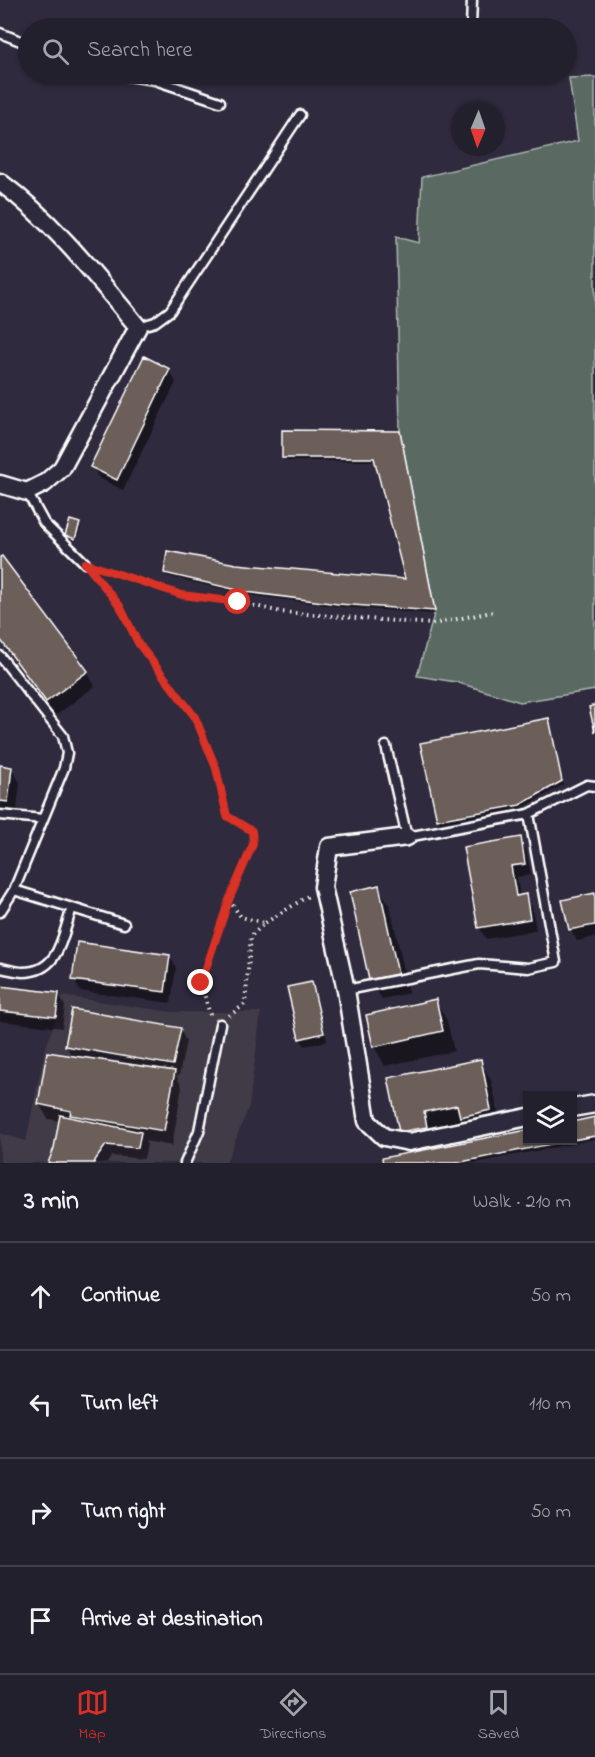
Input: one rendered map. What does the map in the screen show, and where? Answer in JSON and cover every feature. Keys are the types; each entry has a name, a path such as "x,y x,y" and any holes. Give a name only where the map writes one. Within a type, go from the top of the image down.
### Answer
{"street":[{"path":"0,182 19,196 69,244 138,327 62,468 45,483 27,492 0,484"},
{"path":"407,837 329,847 323,887 346,990 367,1121 384,1137 409,1142 523,1118"},
{"path":"577,1107 595,1104"}],"lane":[{"path":"471,18 472,0"},
{"path":"0,33 18,40"},
{"path":"167,84 220,102"},
{"path":"138,327 155,322 170,311 300,115"},
{"path":"27,492 44,523 85,563"},
{"path":"0,656 63,736 67,753 64,768 14,890 0,912"},
{"path":"386,746 407,837 529,814 587,785 595,786"},
{"path":"346,990 479,964 528,968 556,962 529,814"},
{"path":"0,815 43,819"},
{"path":"14,890 124,924"},
{"path":"0,968 23,972 42,969 54,959 72,908"},
{"path":"185,1163 198,1131 220,1024"}],"path":[{"path":"85,563 182,595 238,602 281,612 432,624 492,612"},
{"path":"85,563 120,606 138,643 195,717 216,768 227,816 252,831 253,844 229,900 201,983 209,1014 220,1024 245,1004 251,936 265,923 323,887"},
{"path":"229,900 240,917 265,923"}],"shaded area":[{"path":"63,996 172,1012 261,1012 249,1107 226,1163 0,1163 0,1133 26,1141 44,1053"}],"green space":[{"path":"595,77 595,690 520,702 456,682 417,676 435,611 400,431 396,237 419,243 422,177 578,141 570,84 577,84 577,78"}],"building":[{"path":"144,356 170,369 117,480 90,467"},
{"path":"282,430 400,431 435,611 338,604 246,592 164,573 167,551 236,564 405,579 374,458 282,458"},
{"path":"70,520 80,523 75,539 65,535"},
{"path":"2,556 88,671 46,702 0,639 0,557"},
{"path":"595,705 595,732 589,707"},
{"path":"549,718 562,781 520,805 437,820 420,743"},
{"path":"0,765 12,767 8,802 0,801"},
{"path":"521,837 525,864 511,866 516,896 526,894 530,919 478,928 463,847"},
{"path":"379,885 398,974 369,980 350,892"},
{"path":"595,893 595,925 569,930 562,900"},
{"path":"77,942 170,955 165,992 72,980"},
{"path":"312,982 324,1033 299,1039 287,987"},
{"path":"0,986 59,993 56,1017 0,1011"},
{"path":"436,999 443,1031 373,1047 366,1015"},
{"path":"72,1009 181,1028 173,1065 65,1046"},
{"path":"47,1052 175,1071 164,1131 70,1115 71,1111 38,1104"},
{"path":"481,1059 491,1110 460,1117 457,1105 424,1112 427,1127 399,1132 388,1078"},
{"path":"60,1115 141,1132 138,1148 106,1145 94,1163 48,1163 54,1148"},
{"path":"595,1117 595,1136 577,1139 577,1121"},
{"path":"523,1131 523,1145 546,1145 456,1163 383,1163 382,1158"}],"route":[{"path":"201,983 229,900 253,844 252,831 227,816 216,768 195,717 138,643 120,606 85,563 182,595 238,602"}]}
